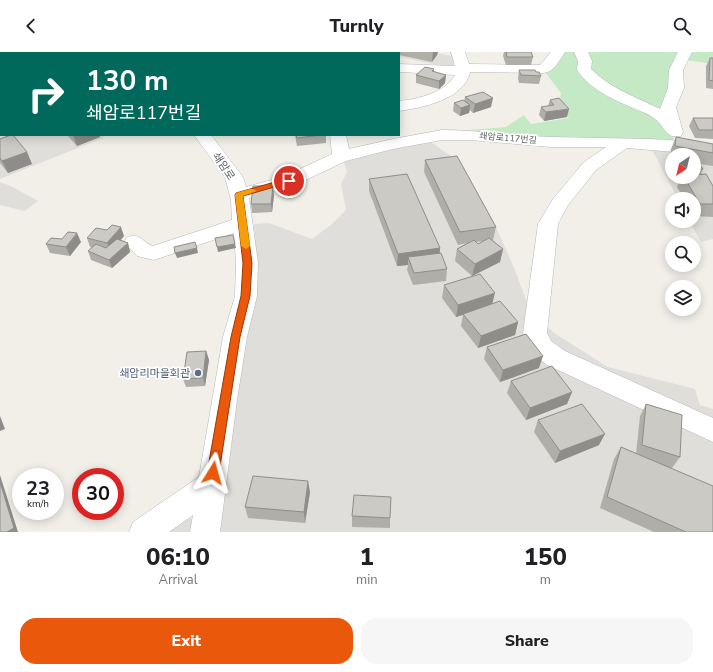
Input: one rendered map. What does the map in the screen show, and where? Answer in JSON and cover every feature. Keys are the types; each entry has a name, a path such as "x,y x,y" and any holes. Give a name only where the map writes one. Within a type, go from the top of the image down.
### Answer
{"street":[{"path":"400,106 415,104 444,94 456,84 462,75 458,52"},
{"path":"401,68 544,70 551,63 558,52"},
{"path":"581,52 585,61 584,70 594,82 617,96 660,115 674,130"},
{"path":"679,146 668,107 676,88 676,70 685,52"},
{"name":"쇄암로117번길","path":"239,195 289,181 340,157 393,144 442,135 470,135 551,142 624,143 679,146 700,148 713,152"},
{"name":"쇄암로","path":"203,136 234,177 239,195 247,263 246,296 235,337 211,485 205,532"},
{"path":"338,136 341,151 340,157"},
{"path":"624,143 590,166 560,203 548,224 535,333 542,347 556,358 713,430"},
{"path":"134,242 144,251 154,253 217,231 243,224"},
{"path":"144,532 211,485"}],"shaded area":[{"path":"400,52 430,52 458,57 462,68 400,57"},
{"path":"0,136 104,136 103,138 0,179"},
{"path":"428,140 461,163 496,227 515,270 526,300 547,306 545,324 554,333 608,367 695,389 700,405 713,409 713,532 216,532 255,245 254,224 269,223 312,239 332,224 346,210 341,184 347,172 343,159"},
{"path":"650,146 682,148 665,148 665,174"},
{"path":"701,149 713,150 713,239 701,242 701,236 698,236 693,228 701,228 701,192 674,192 670,184 701,184"},
{"path":"0,182 11,186 38,201 25,211 0,205"},
{"path":"183,517 196,519 194,532 158,532"}],"green space":[{"path":"561,52 713,52 713,64 679,59 665,108 675,144 553,140 469,130 506,127 524,115 531,124 569,118 559,106 561,93 545,72"}],"building":[{"path":"506,52 531,52 533,57 507,57"},
{"path":"710,58 713,58 713,81 709,80"},
{"path":"425,67 434,69 432,71 446,75 439,81 416,75"},
{"path":"519,70 535,70 536,72 539,72 541,76 521,75"},
{"path":"483,92 493,98 475,104 465,97"},
{"path":"559,98 569,109 546,112 541,107 554,105 550,100"},
{"path":"463,100 470,105 461,108 454,103"},
{"path":"693,118 713,118 713,130 699,130"},
{"path":"14,136 27,152 2,161 0,158 0,139"},
{"path":"296,136 313,136 297,138"},
{"path":"676,137 713,144 713,153 701,151 701,148 675,146"},
{"path":"457,156 496,227 460,232 425,160"},
{"path":"407,174 440,248 398,254 369,179"},
{"path":"701,174 706,174 713,186 713,204 701,204 701,192 693,192 688,184 701,184"},
{"path":"253,186 273,186 271,204 251,204"},
{"path":"112,225 121,227 107,243 87,238 96,228 107,230"},
{"path":"68,232 77,233 66,247 46,244 51,238 62,239"},
{"path":"233,235 235,244 217,247 215,238"},
{"path":"489,238 503,249 475,264 457,249 474,240 478,244"},
{"path":"117,239 128,243 109,260 88,251 96,244 106,248"},
{"path":"195,242 197,248 175,253 174,247"},
{"path":"441,253 447,269 414,273 408,257"},
{"path":"480,274 495,293 458,305 444,285"},
{"path":"500,301 518,322 481,336 463,314"},
{"path":"526,334 543,356 503,370 487,347"},
{"path":"206,351 203,378 183,379 187,352"},
{"path":"552,366 572,392 530,408 511,381"},
{"path":"582,404 605,434 560,451 538,420"},
{"path":"646,404 682,415 680,457 642,445"},
{"path":"621,447 713,486 713,532 686,532 607,497"},
{"path":"253,476 308,481 304,512 245,507"},
{"path":"0,482 14,528 7,532 0,532"},
{"path":"354,495 391,497 390,518 352,516"}],"slow traffic":[{"path":"246,246 239,195 253,191"}],"place":[{"name":"쇄암리마을회관","path":"198,373"}],"route":[{"path":"213,473 235,337 246,296 247,263 239,195 289,181"}]}
